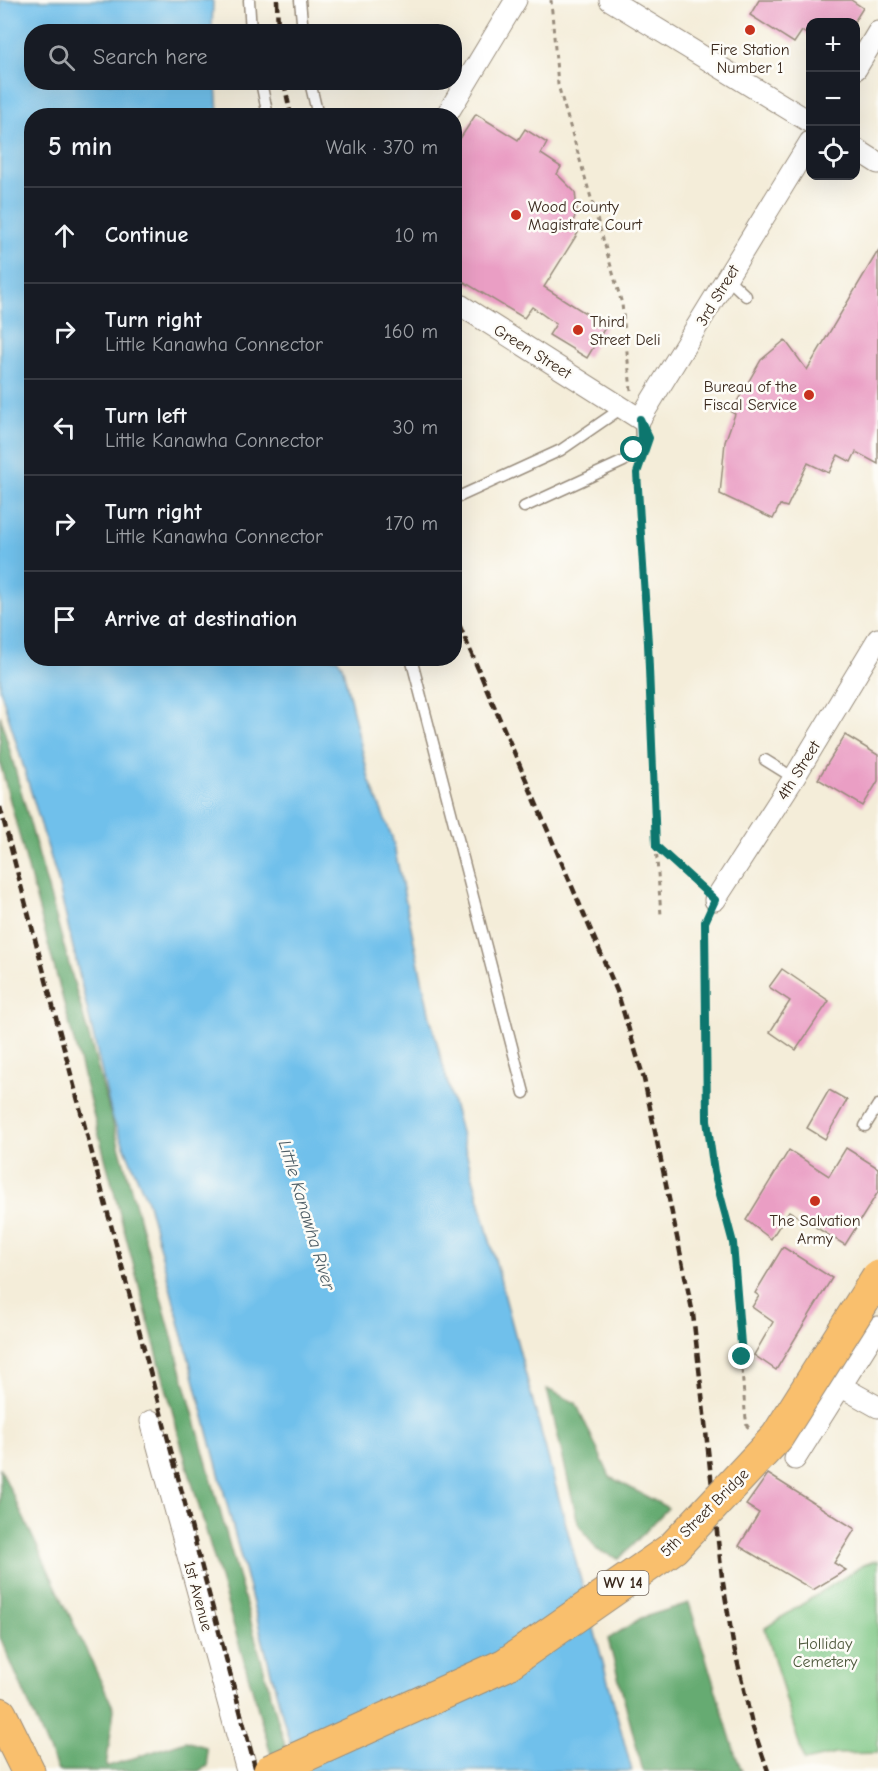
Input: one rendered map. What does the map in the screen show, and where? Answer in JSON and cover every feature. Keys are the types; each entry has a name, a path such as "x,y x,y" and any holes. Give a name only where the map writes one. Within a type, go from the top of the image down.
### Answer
{"main road":[{"name":"5th Street Bridge","path":"270,1771 505,1665 673,1548 777,1437 878,1277"},
{"path":"0,1714 28,1771"}],"street":[{"path":"462,89 516,0"},
{"path":"610,0 806,120"},
{"path":"860,61 878,32"},
{"path":"451,108 462,90"},
{"name":"3rd Street","path":"640,419 806,149"},
{"path":"860,152 878,163"},
{"name":"Green Street","path":"462,306 617,404"},
{"path":"617,404 640,419"},
{"name":"4th Street","path":"715,900 794,778 878,639"},
{"path":"795,1459 878,1327"},
{"path":"842,1387 878,1407"},
{"name":"1st Avenue","path":"151,1421 247,1771"}],"lane":[{"path":"249,0 250,24"},
{"path":"300,0 302,24"},
{"path":"263,90 266,108"},
{"path":"312,90 316,108"},
{"path":"727,278 746,296"},
{"path":"462,495 561,450 617,404"},
{"path":"524,507 624,461 641,440 640,419"},
{"path":"413,666 524,1093"},
{"path":"765,760 794,778"},
{"path":"865,1126 878,1105"}],"path":[{"path":"551,0 558,85 622,304 630,356 630,386 640,419"},
{"path":"641,463 637,473 661,915"},
{"path":"656,846 715,900 705,922 707,1120 714,1172 733,1243 747,1426 757,1433"}],"green space":[{"path":"0,715 292,1771 276,1771 184,1455 0,763"},
{"path":"547,1389 576,1403 610,1477 668,1508 619,1559 597,1550 578,1523"},
{"path":"0,1468 114,1709 106,1767 186,1741 206,1747 208,1766 198,1771 58,1771 0,1637"},
{"name":"Holliday Cemetery","path":"878,1560 878,1753 835,1754 804,1761 765,1628 863,1565"},
{"path":"689,1603 742,1771 643,1771 608,1639 641,1618"}],"water":[{"name":"Little Kanawha River","path":"0,0 213,0 212,24 24,24 24,90 216,90 218,108 24,108 24,666 342,666 369,779 392,837 430,1017 632,1771 297,1771 148,1203 112,1117 57,878 0,689"}],"building":[{"path":"759,0 851,0 863,8 857,18 806,18 806,34 802,31 794,43 750,15"},
{"name":"Wood County Magistrate Court","path":"476,114 518,140 525,129 547,143 541,154 561,167 557,174 575,192 577,210 571,228 578,233 544,287 606,326 587,358 549,335 556,324 532,307 524,318 462,281 462,136"},
{"name":"Bureau of the Fiscal Service","path":"878,251 878,464 856,452 851,462 838,455 829,473 808,463 787,507 780,505 773,519 720,494 725,442 735,414 731,412 761,360 785,340 807,370"},
{"path":"845,735 878,755 878,781 863,806 818,779"},
{"path":"782,969 829,1001 796,1050 770,1032 790,1001 769,987"},
{"path":"829,1090 847,1100 825,1139 807,1128"},
{"name":"The Salvation Army","path":"846,1148 878,1168 878,1192 845,1245 789,1211 771,1239 746,1220 789,1150 829,1176"},
{"path":"783,1247 832,1278 776,1370 754,1355 773,1322 752,1307 759,1296 755,1293"},
{"path":"768,1474 855,1529 834,1563 846,1570 813,1590 739,1546 759,1513 746,1505"}],"railway":[{"path":"277,0 278,24"},
{"path":"286,90 289,108"},
{"path":"462,632 617,991 644,1079 693,1314 722,1577 733,1643 753,1728 768,1771"},
{"path":"0,807 256,1771"}],"place":[{"name":"Fire Station Number 1","path":"750,30"},
{"name":"Wood County Magistrate Court","path":"516,215"},
{"name":"Third Street Deli","path":"578,330"},
{"name":"Bureau of the Fiscal Service","path":"809,395"},
{"name":"The Salvation Army","path":"815,1201"}],"route":[{"path":"634,450 641,440 640,419 649,438 637,473 648,643 656,846 715,900 705,922 707,1120 714,1172 733,1243 742,1357"}]}
